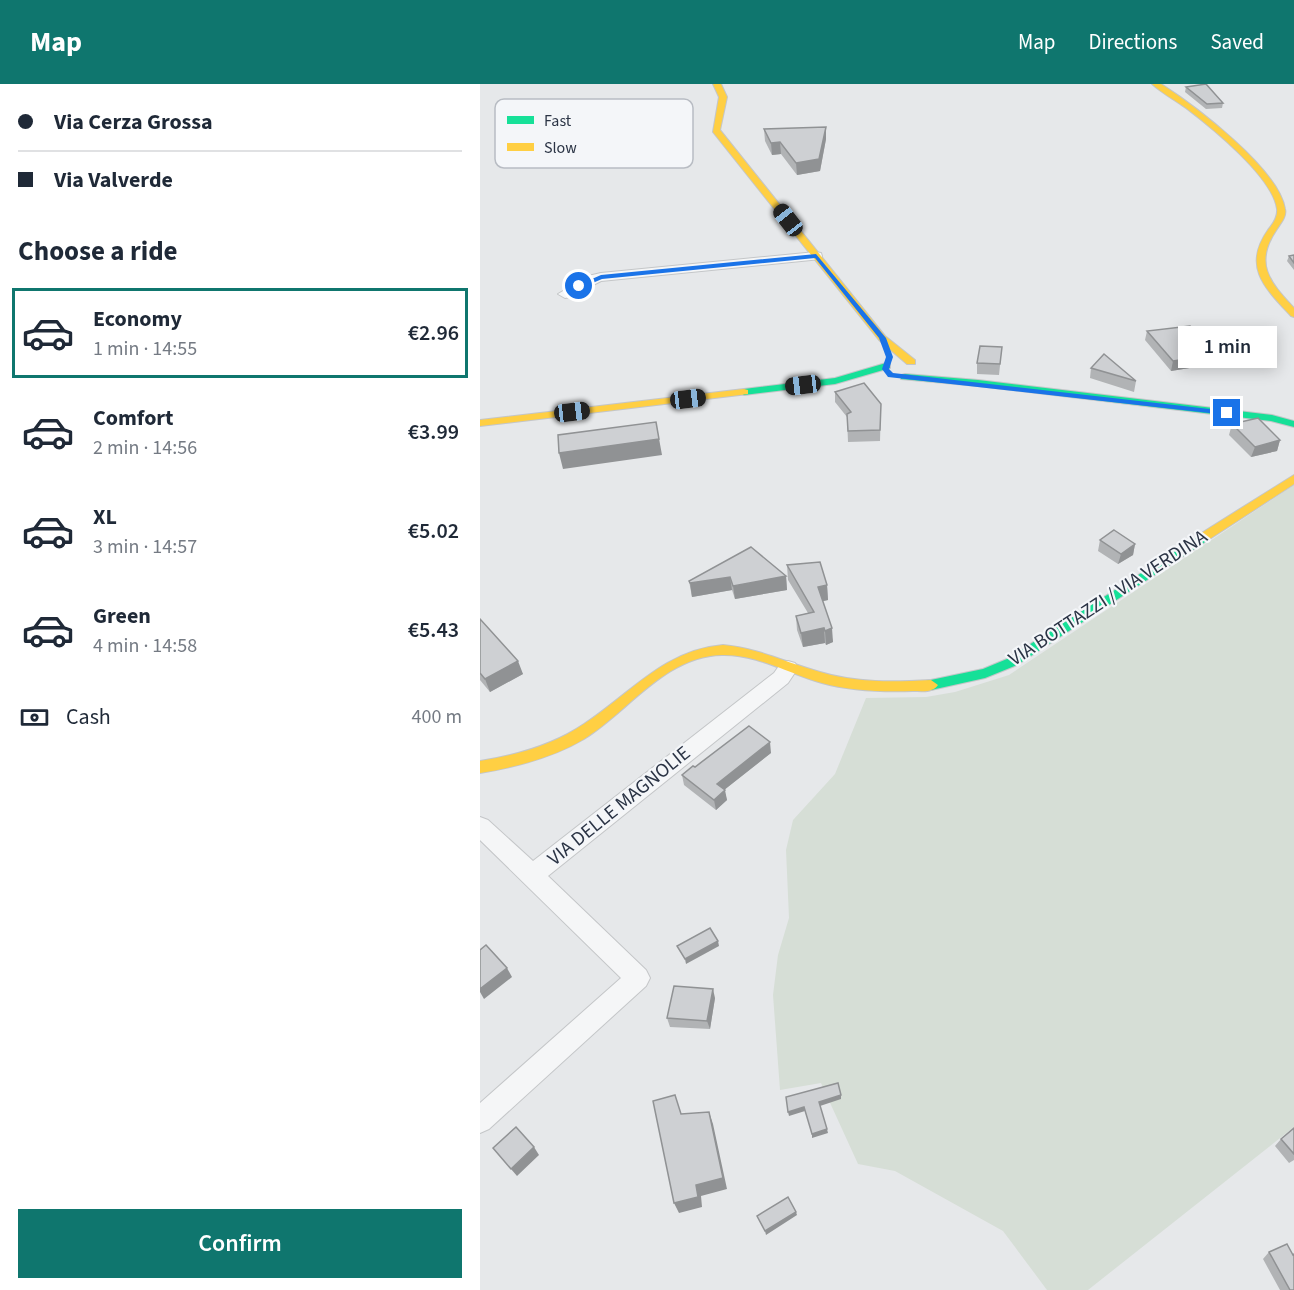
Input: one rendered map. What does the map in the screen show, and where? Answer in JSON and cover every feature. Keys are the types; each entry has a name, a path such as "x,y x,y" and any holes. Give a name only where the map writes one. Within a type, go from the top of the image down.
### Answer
{"street":[{"path":"717,84 724,99 715,124 716,130 882,338 913,363 916,371 903,377 887,373 888,352 882,338"},
{"path":"1156,84 1168,90 1207,120 1279,198 1281,215 1278,224 1260,245 1257,264 1272,290 1294,314"},
{"path":"565,294 601,277 816,256"},
{"path":"826,382 869,374 900,360 913,363 934,373 978,383"},
{"path":"480,423 826,382 903,377 978,383 1272,418 1294,423"},
{"path":"1272,418 1294,418"},
{"name":"VIA BOTTAZZI / VIA VERDINA","path":"480,767 525,759 588,729 673,664 690,656 726,649 741,650 824,679 879,688 929,686 990,672 1012,662 1294,479"},
{"name":"VIA DELLE MAGNOLIE","path":"480,1120 638,978 532,875 781,678 788,668"},
{"path":"480,826 532,875"}],"shaded area":[{"path":"1294,485 1294,1127 1088,1290 1047,1290 1003,1231 895,1171 858,1164 821,1083 780,1090 773,995 778,955 789,918 786,850 793,820 835,774 866,698 926,697 955,692 1009,675"}],"building":[{"path":"1206,84 1223,103 1207,104 1186,87"},
{"path":"826,127 819,159 796,163 780,142 771,143 764,129"},
{"path":"1190,326 1211,355 1173,361 1147,331"},
{"path":"980,346 1002,347 1000,364 977,363"},
{"path":"1104,354 1136,381 1091,368"},
{"path":"864,383 881,404 880,430 848,431 847,414 851,412 835,392"},
{"path":"1258,418 1280,440 1255,447 1232,424"},
{"path":"656,422 659,439 559,453 558,435"},
{"path":"1114,530 1135,544 1121,554 1100,540"},
{"path":"751,547 786,576 733,586 730,577 690,583 689,581"},
{"path":"820,562 827,585 818,587 832,628 825,631 824,628 801,633 796,616 814,612 787,565"},
{"path":"480,619 518,661 485,679 480,673"},
{"path":"749,726 770,742 717,784 725,790 714,800 682,775 693,766 695,767"},
{"path":"710,928 718,941 685,959 677,946"},
{"path":"486,945 507,968 480,989 480,950"},
{"path":"674,986 713,989 707,1021 667,1018"},
{"path":"838,1083 841,1095 819,1102 827,1129 812,1134 804,1107 788,1112 786,1097"},
{"path":"675,1095 681,1114 709,1112 723,1178 696,1185 698,1197 674,1203 653,1101"},
{"path":"516,1127 534,1147 511,1169 493,1148"},
{"path":"1294,1128 1294,1154 1281,1139"},
{"path":"788,1197 796,1212 765,1231 757,1216"},
{"path":"1287,1244 1294,1254 1294,1290 1290,1290 1269,1252"}],"traffic: fast":[{"path":"744,392 852,378 886,366"},
{"path":"905,377 978,383 1272,418 1294,424"},
{"path":"931,685 985,673 1012,662 1204,537"}],"traffic: slow":[{"path":"717,84 723,97 716,130 882,338 911,362"},
{"path":"1156,84 1188,106 1228,140 1263,176 1275,193 1281,214 1265,242 1260,264 1269,284 1294,314"},
{"path":"480,423 744,392"},
{"path":"1204,537 1294,479"},
{"path":"480,767 524,758 565,742 605,717 660,672 675,663 708,651 723,650 752,654 808,674 849,683 890,686 931,685"}],"route":[{"path":"579,286 601,277 816,256 882,338 889,357 889,363 885,369 887,373 896,377 978,383 1227,413"}]}
